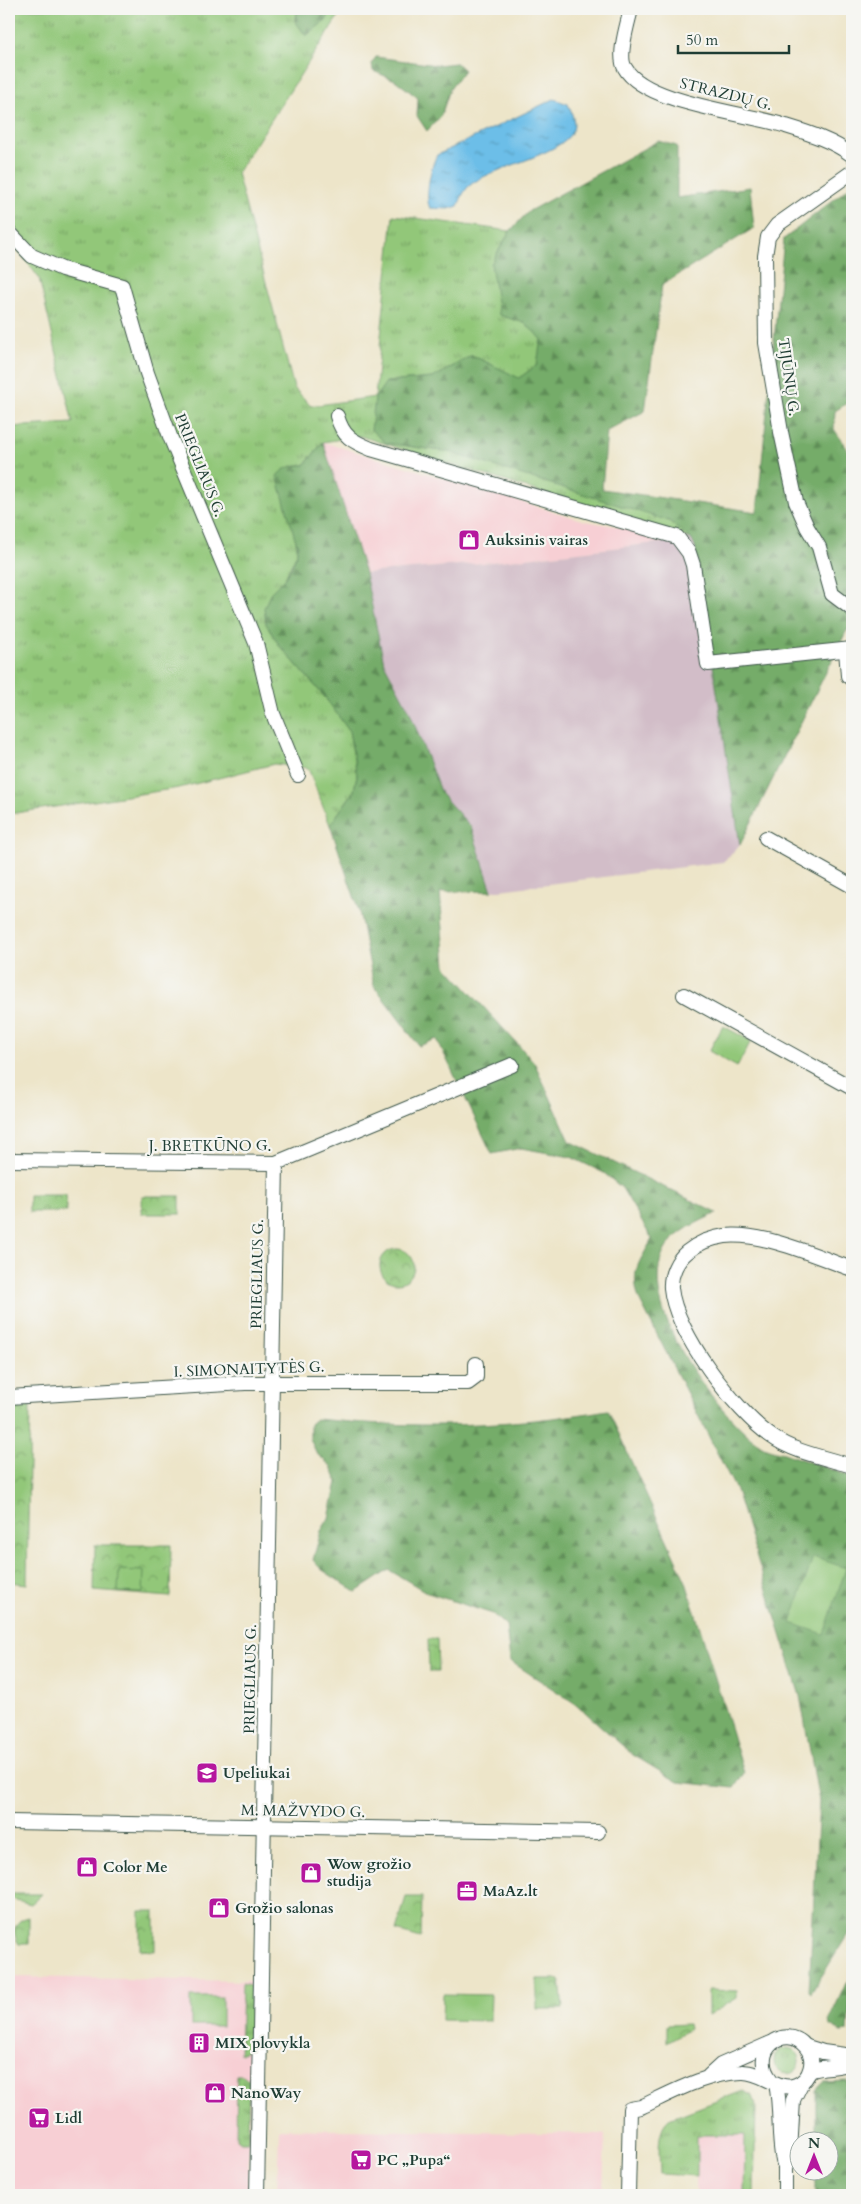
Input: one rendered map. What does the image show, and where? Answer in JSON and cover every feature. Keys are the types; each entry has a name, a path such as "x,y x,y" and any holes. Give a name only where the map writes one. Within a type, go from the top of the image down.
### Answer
{"street":[{"name":"STRAZDŲ G.","path":"631,9 622,56 624,68 634,79 679,101 785,125 826,140 852,154"},
{"name":"TIJŪNŲ G.","path":"852,172 777,225 768,237 766,256 766,343 781,432 796,502 807,527 819,547 832,594 852,608"},
{"name":"PRIEGLIAUS G.","path":"9,232 32,256 62,269 122,286 147,373 256,643 273,714 298,775"},
{"path":"338,416 340,428 345,434 355,442 371,449 677,537 690,553 693,565 708,664 849,650 850,678"},
{"path":"766,838 852,886"},
{"path":"684,995 852,1088"},
{"name":"J. BRETKŪNO G.","path":"9,1160 276,1163 512,1065"},
{"name":"PRIEGLIAUS G.","path":"257,2195 276,1163"},
{"path":"852,1269 759,1237 727,1236 707,1239 682,1256 674,1269 671,1286 674,1302 696,1350 726,1391 756,1425 772,1438 790,1446 852,1466"},
{"name":"I. SIMONAITYTĖS G.","path":"9,1396 271,1383 468,1383 476,1377 476,1364"},
{"name":"M. MAŽVYDO G.","path":"9,1822 598,1832"},
{"path":"706,2078 721,2065 786,2037 794,2038 807,2047 823,2052 852,2056"},
{"path":"772,2042 767,2047 763,2061 764,2069 773,2082 780,2103 781,2153 785,2169"},
{"path":"784,2195 785,2169 790,2152 794,2100 806,2076 811,2059 807,2047"},
{"path":"628,2195 630,2108 641,2106 706,2078 753,2072 773,2082 789,2086 818,2068 847,2065 852,2062"}],"shaded area":[{"path":"323,442 585,521 691,539 483,563 365,573"},
{"path":"691,539 695,546 740,845 723,862 492,891 471,827 441,794 409,710 384,663 365,573 483,563"},
{"path":"9,1977 252,1981 248,2195 9,2195"},
{"path":"279,2129 605,2134 603,2195 277,2195"},
{"path":"697,2135 745,2135 744,2195 696,2195"}],"green space":[{"path":"9,9 298,9 295,21 326,20 333,9 343,9 237,173 294,388 311,406 375,397 393,215 510,231 491,264 524,323 542,338 537,365 519,379 472,355 433,378 386,382 386,443 449,452 479,460 669,521 691,539 360,436 323,442 305,465 295,465 297,553 285,578 271,592 279,645 324,696 349,730 357,775 354,791 330,825 308,768 274,764 179,788 9,814 9,427 73,423 39,278 9,238"},
{"path":"298,9 333,9 326,20 306,36 295,21"},
{"path":"376,57 436,65 456,63 464,70 450,89 441,116 427,131 417,116 418,98 395,80 373,71 372,63"},
{"path":"658,141 677,146 677,198 750,187 754,228 662,285 645,411 607,431 602,489 757,512 784,239 852,185 852,400 835,411 834,429 852,456 852,630 847,630 740,845 695,546 691,539 669,521 449,452 386,443 371,430 375,398 386,382 433,378 472,355 519,378 537,365 541,338 524,323 499,315 491,264 510,231 529,211"},
{"path":"323,442 365,573 384,663 409,710 441,794 471,827 492,891 440,892 446,966 534,1062 570,1141 717,1213 681,1232 669,1243 658,1273 660,1299 670,1327 684,1355 721,1408 761,1446 852,1477 852,1928 811,1993 809,1991 819,1801 800,1696 736,1490 639,1299 635,1281 637,1268 652,1239 622,1188 604,1173 571,1157 521,1148 492,1154 437,1039 419,1046 374,986 359,911 330,825 354,791 357,775 349,731 324,696 279,645 266,624 264,608 271,592 285,578 297,553 297,545 277,476 289,467 305,465"},
{"path":"723,1026 751,1041 737,1067 709,1051"},
{"path":"29,1195 66,1195 67,1212 29,1212"},
{"path":"142,1196 180,1196 180,1214 142,1214"},
{"path":"397,1249 409,1254 414,1266 409,1278 397,1283 385,1278 380,1266 385,1254"},
{"path":"30,1406 27,1584 9,1582 9,1407"},
{"path":"608,1410 686,1582 744,1773 734,1788 678,1782 633,1755 576,1704 510,1661 506,1625 493,1614 428,1593 389,1570 356,1592 321,1569 313,1560 321,1531 329,1518 337,1482 331,1466 317,1454 310,1439 310,1424 316,1419 390,1424 462,1425 535,1420"},
{"path":"95,1545 171,1545 170,1597 94,1591"},
{"path":"813,1557 846,1568 824,1634 791,1623"},
{"path":"119,1570 144,1571 143,1593 118,1592"},
{"path":"428,1639 437,1639 438,1672 429,1672"},
{"path":"9,1894 42,1894 31,1904 9,1898"},
{"path":"406,1897 422,1897 421,1938 396,1931"},
{"path":"140,1911 155,1911 155,1951 140,1950"},
{"path":"29,1917 29,1944 19,1944 15,1935 15,1927 20,1921"},
{"path":"537,1979 560,1979 563,2009 537,2009"},
{"path":"850,1980 848,2031 841,2032 830,2026 829,2020 847,1981"},
{"path":"242,1983 249,1985 251,1988 250,2044 248,2050 240,2054"},
{"path":"708,1990 737,1991 737,1998 708,2016"},
{"path":"443,1994 491,1995 490,2021 442,2020"},
{"path":"191,1997 222,1997 222,2026 191,2026"},
{"path":"688,2024 689,2029 667,2042 667,2025"},
{"path":"787,2048 796,2052 800,2061 796,2070 787,2074 778,2070 774,2061 778,2052"},
{"path":"237,2075 243,2075 249,2080 248,2142 240,2142 236,2139"},
{"path":"848,2081 848,2195 816,2195 816,2182 838,2182 838,2132 816,2132 816,2090 824,2082"},
{"path":"743,2091 753,2096 756,2105 754,2195 744,2195 745,2135 697,2135 697,2176 660,2174 660,2137 669,2119"}],"water":[{"path":"554,99 568,104 573,117 573,130 566,139 541,154 493,172 480,179 467,188 458,206 449,209 430,208 428,203 429,182 437,155"}],"place":[{"name":"Auksinis vairas","path":"469,540"},
{"name":"Upeliukai","path":"207,1773"},
{"name":"Color Me","path":"87,1867"},
{"name":"Wow grožio studija","path":"311,1873"},
{"name":"MaAz.lt","path":"467,1891"},
{"name":"Grožio salonas","path":"219,1908"},
{"name":"MIX plovykla","path":"199,2043"},
{"name":"NanoWay","path":"215,2093"},
{"name":"Lidl","path":"39,2118"},
{"name":"PC „Pupa“","path":"361,2160"}]}
